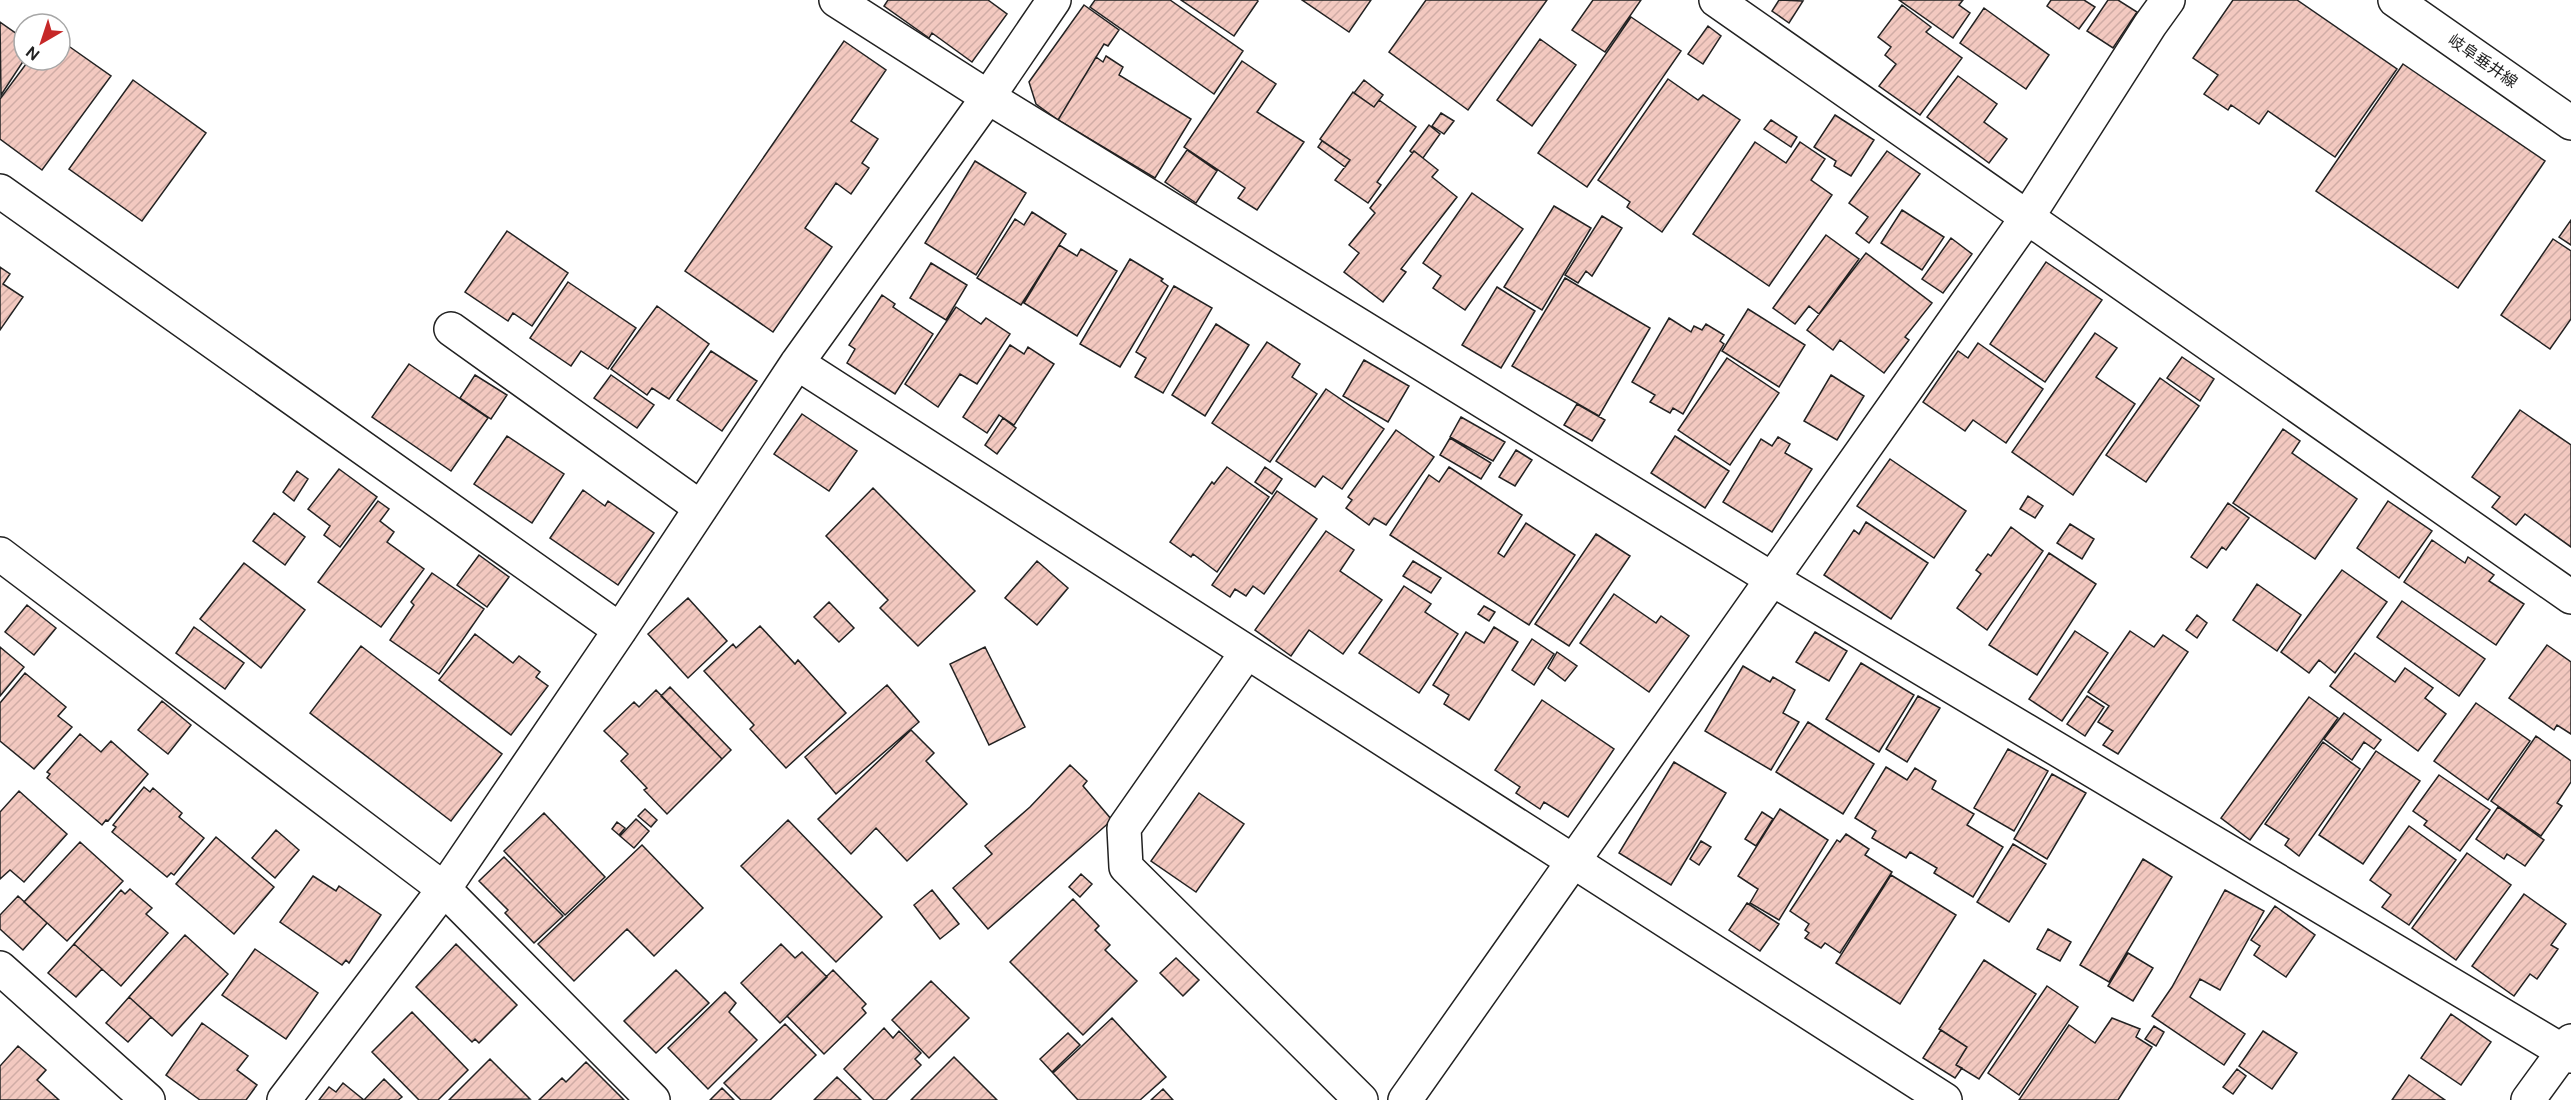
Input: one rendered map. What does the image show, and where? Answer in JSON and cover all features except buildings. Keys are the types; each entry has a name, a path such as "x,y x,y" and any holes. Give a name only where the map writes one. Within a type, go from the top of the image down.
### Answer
{"street":[{"path":"836,0 988,98 1772,579 2569,1049 2528,1100"},
{"path":"284,1100 444,889 620,630 797,363 988,98 1054,0"},
{"path":"1716,0 2571,597"},
{"path":"1405,1100 2028,216 2168,0"},
{"name":"岐阜垂井線","path":"2395,0 2571,123"},
{"path":"0,191 620,630"},
{"path":"451,329 700,508"},
{"path":"797,363 1945,1100"},
{"path":"0,554 444,889 653,1100"},
{"path":"1247,652 1124,828 1126,867 1361,1100"},
{"path":"0,968 148,1100"}]}
